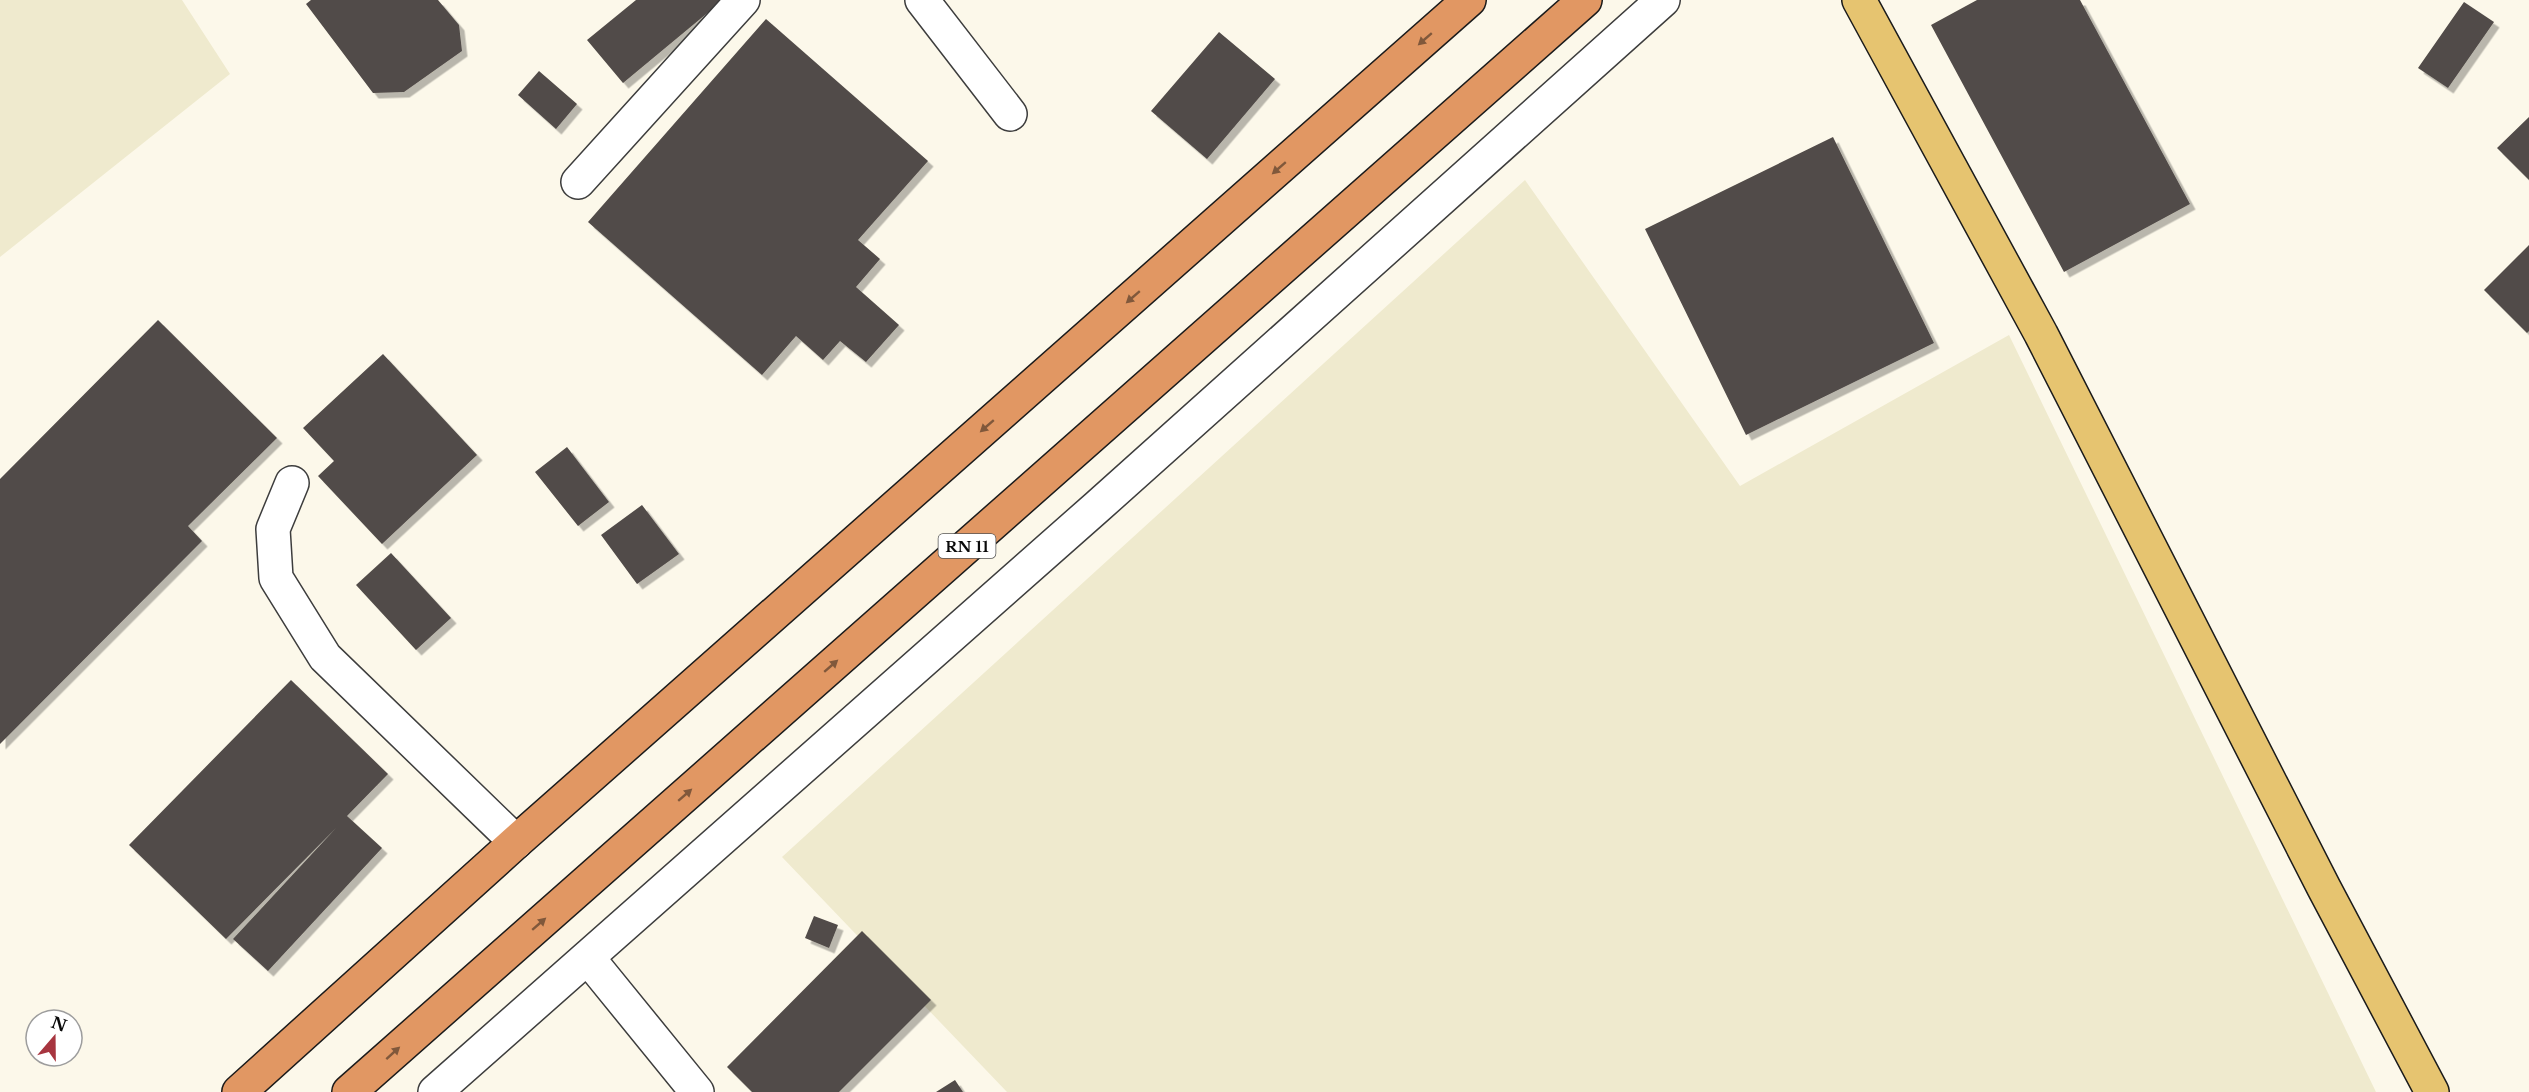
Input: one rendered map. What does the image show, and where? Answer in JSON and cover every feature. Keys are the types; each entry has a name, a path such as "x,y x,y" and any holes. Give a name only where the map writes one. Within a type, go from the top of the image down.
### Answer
{"highway":[{"path":"239,1092 516,842 1469,0"},
{"name":"RN 11","path":"349,1092 1585,0"}],"main road":[{"path":"1859,0 2041,334 2324,888 2432,1092"}],"street":[{"path":"578,182 743,0"},
{"path":"922,0 1010,114"},
{"path":"435,1092 1097,507 1663,0"},
{"path":"292,483 273,529 276,578 294,608 325,657 516,842"},
{"path":"588,958 697,1092"}],"shaded area":[{"path":"0,0 182,0 230,74 0,257"},
{"path":"1525,180 1740,486 2009,335 2376,1092 1007,1092 782,857"}],"building":[{"path":"311,0 438,0 459,25 462,51 404,92 373,93 306,4"},
{"path":"636,0 723,0 623,83 587,40"},
{"path":"1977,0 2080,0 2190,204 2064,272 1931,25"},
{"path":"2464,2 2494,22 2448,88 2418,68"},
{"path":"766,19 928,161 858,240 880,259 856,287 899,325 866,362 840,341 823,360 796,336 762,375 588,222"},
{"path":"1219,32 1275,79 1207,159 1151,111"},
{"path":"539,71 577,104 556,129 518,95"},
{"path":"2529,117 2529,180 2497,148"},
{"path":"1833,137 1934,343 1746,435 1645,229"},
{"path":"2529,245 2529,331 2527,333 2484,290"},
{"path":"158,320 277,438 188,526 202,541 0,744 0,479"},
{"path":"383,354 477,455 382,544 318,476 334,461 303,428"},
{"path":"567,447 609,502 578,526 535,472"},
{"path":"642,505 679,554 637,584 601,535"},
{"path":"391,553 451,618 416,650 356,585"},
{"path":"291,680 388,774 347,816 382,848 268,971 233,939 336,828 226,939 129,845"},
{"path":"814,916 838,925 829,948 805,938"},
{"path":"862,931 931,1000 839,1092 752,1092 727,1067"},
{"path":"955,1080 963,1092 936,1092"}]}
